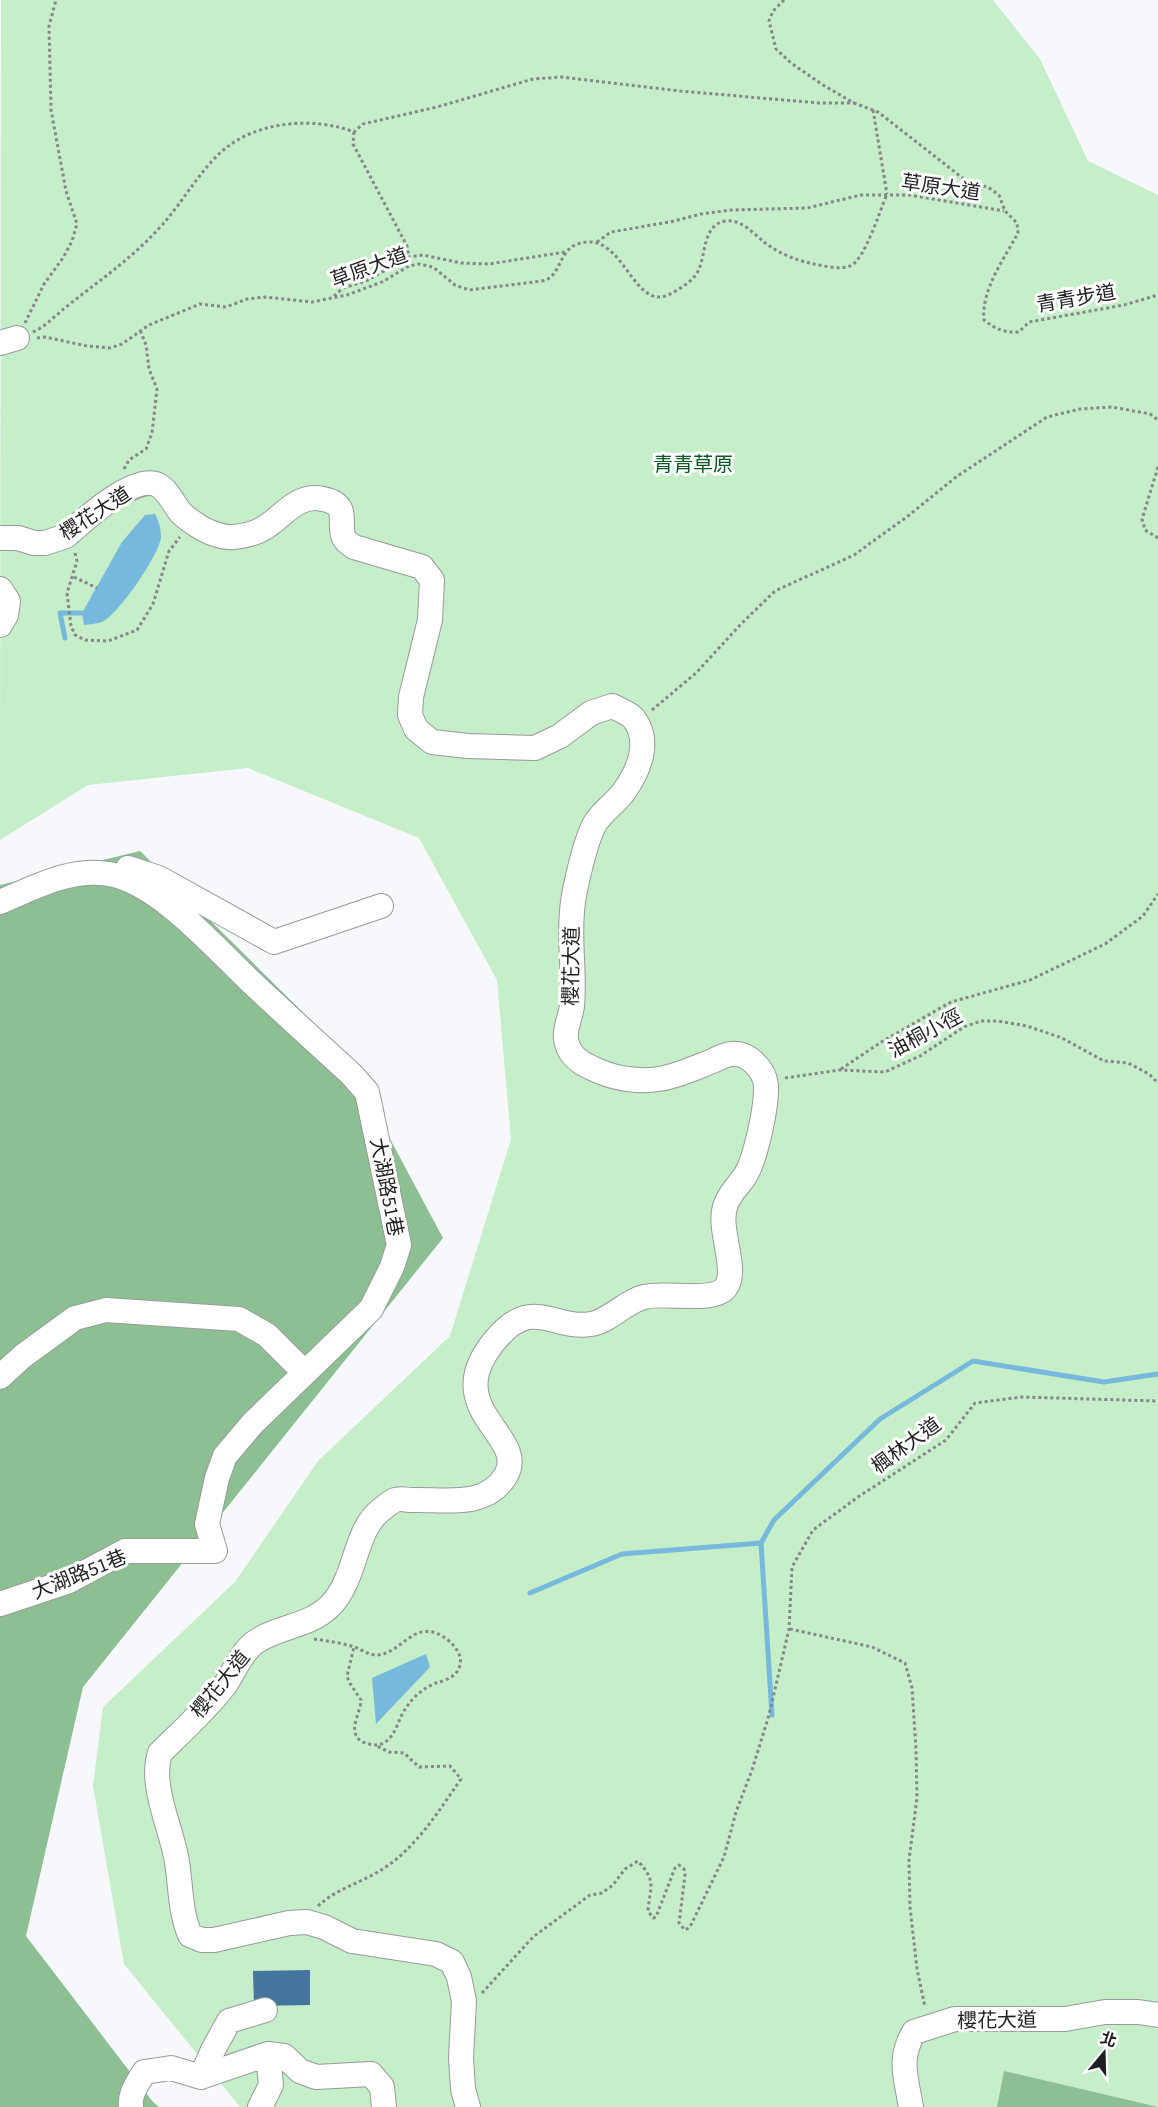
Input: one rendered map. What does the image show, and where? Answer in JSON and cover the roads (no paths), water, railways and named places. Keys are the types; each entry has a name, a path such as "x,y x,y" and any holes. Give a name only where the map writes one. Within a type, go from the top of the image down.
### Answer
{"street":[{"name":"櫻花大道","path":"0,538 18,538 34,543 45,543 66,536 124,491 147,482 159,485 192,522 214,535 230,538 246,536 264,528 293,505 305,499 323,499 338,505 344,518 342,530 345,540 354,547 422,567 432,580 430,620 411,697 410,715 416,729 432,742 468,746 535,748 560,736 591,713 612,706 630,715 637,723 643,742 639,764 624,791 597,820 587,840 572,908 572,1008 565,1037 569,1051 583,1065 618,1078 657,1080 730,1053 745,1056 758,1066 766,1082 763,1112 753,1159 744,1178 728,1197 722,1215 731,1275 726,1287 716,1295 642,1297 594,1324 575,1324 535,1316 514,1322 496,1339 478,1366 475,1390 482,1413 504,1443 510,1457 508,1473 493,1490 479,1498 395,1500 375,1514 362,1535 351,1575 332,1605 316,1617 252,1644 225,1685 160,1753 156,1763 158,1781 177,1860 184,1920 190,1935 202,1940 214,1940 289,1923 308,1922 352,1941 436,1954 452,1962 459,1977 464,2001 461,2058 463,2089 468,2107"},
{"path":"0,589 8,601 6,615 0,625"},
{"path":"110,874 129,868 159,878 274,942 381,906"},
{"name":"大湖路51巷","path":"0,902 64,876 88,872 110,874 135,883 172,908 368,1092 399,1245 392,1267 371,1309 304,1372 225,1456 217,1478 207,1524 215,1551 125,1551 69,1581 0,1604"},
{"path":"0,1377 23,1356 75,1318 106,1310 238,1319 267,1335 304,1372"},
{"path":"201,2077 230,2021 266,2010"},
{"name":"櫻花大道","path":"911,2107 904,2060 906,2045 915,2032 929,2026 955,2019 1065,2019 1105,2012 1138,2012 1158,2015"},
{"path":"260,2107 271,2085 268,2054"},
{"path":"131,2107 130,2101 144,2072 171,2068 201,2077 268,2054 284,2056 300,2071 316,2077 371,2074 382,2087 384,2107"}],"water":[{"path":"155,514 160,525 161,537 146,570 109,617 100,623 84,625 82,613 122,542 145,515"},
{"path":"426,1654 430,1667 376,1724 372,1678"}],"waterway":[{"path":"65,638 60,613 82,613"},
{"path":"530,1593 622,1554 761,1543 774,1520 880,1419 973,1361 1104,1382 1158,1374"},
{"path":"761,1543 772,1715"}],"park label":[{"name":"青青草原","path":"693,464"}]}
